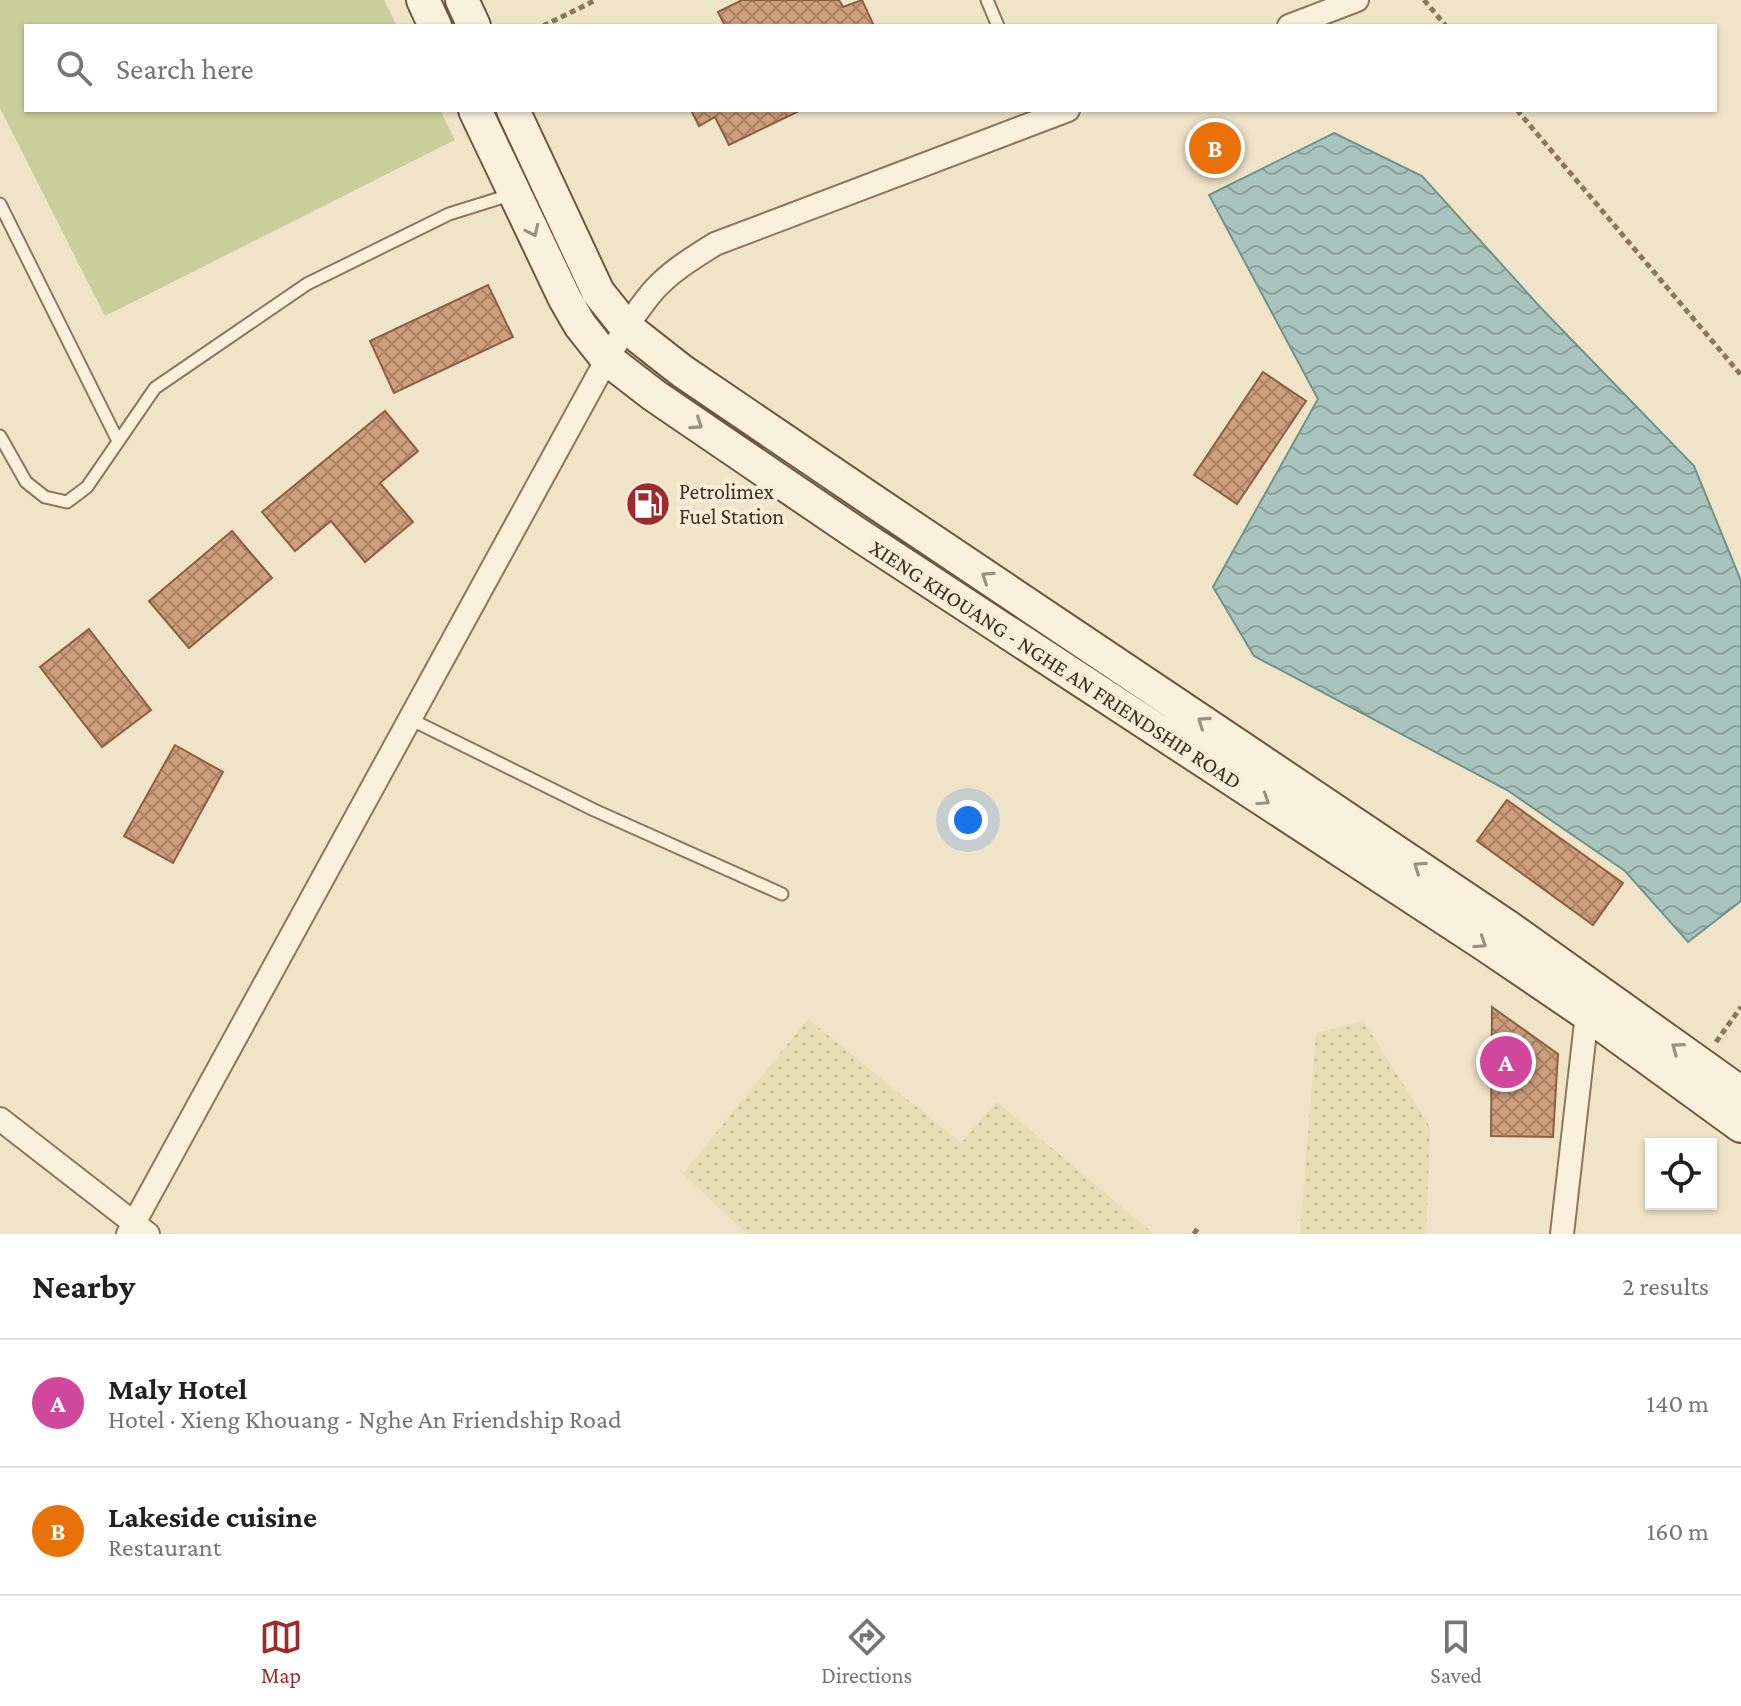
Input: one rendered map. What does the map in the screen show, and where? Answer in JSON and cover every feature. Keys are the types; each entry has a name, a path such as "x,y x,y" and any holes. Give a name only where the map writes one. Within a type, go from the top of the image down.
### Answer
{"street":[{"path":"423,0 434,24"},
{"path":"462,0 473,24"},
{"path":"1294,24 1357,0"},
{"name":"XIENG KHOUANG - NGHE AN FRIENDSHIP ROAD","path":"476,112 565,299 580,325 607,359 655,396 856,533 1487,946 1741,1126"},
{"name":"XIENG KHOUANG - NGHE AN FRIENDSHIP ROAD","path":"514,112 598,292 626,327 682,371 1508,927 1741,1093"},
{"path":"0,1119 137,1230 410,719 607,359 626,327 655,289 683,264 715,244 1036,116 1057,112"},
{"path":"1562,1234 1587,1014"}],"lane":[{"path":"987,0 997,24"},
{"path":"0,436 26,482 45,497 67,502 87,487 155,388 307,284 449,214 515,193"},
{"path":"0,204 118,441"},
{"path":"410,719 594,810 782,894"}],"path":[{"path":"547,24 596,0"},
{"path":"1424,0 1444,24"},
{"path":"1519,112 1741,375"},
{"path":"1700,1065 1741,1007"},
{"path":"1194,1234 1199,1226"}],"shaded area":[{"path":"808,1019 961,1143 997,1102 1154,1234 747,1234 683,1174"},
{"path":"1364,1022 1430,1127 1426,1234 1300,1234 1316,1033"}],"green space":[{"path":"0,0 384,0 396,24 24,24 24,112 441,112 455,140 105,316 0,108"}],"water":[{"path":"1334,133 1422,176 1541,308 1694,466 1741,581 1741,901 1688,942 1625,871 1507,790 1254,656 1213,587 1318,399 1209,195"}],"building":[{"path":"742,0 839,0 843,7 862,0 873,24 724,24 718,12"},
{"path":"692,112 797,112 729,145 715,117 699,126"},
{"path":"488,285 513,337 394,393 370,341"},
{"path":"1263,372 1306,401 1237,504 1194,475"},
{"path":"385,411 418,451 380,483 413,522 365,562 331,521 295,551 262,512"},
{"path":"232,531 272,578 189,648 149,601"},
{"path":"89,629 151,710 102,747 40,667"},
{"path":"175,745 223,772 173,863 124,836"},
{"path":"1507,800 1623,883 1593,925 1477,841"},
{"path":"1492,1007 1558,1054 1553,1137 1491,1136"}],"place":[{"name":"Lakeside cuisine","path":"1215,148"},
{"name":"Petrolimex Fuel Station","path":"648,504"},
{"name":"Maly Hotel","path":"1506,1062"}]}
